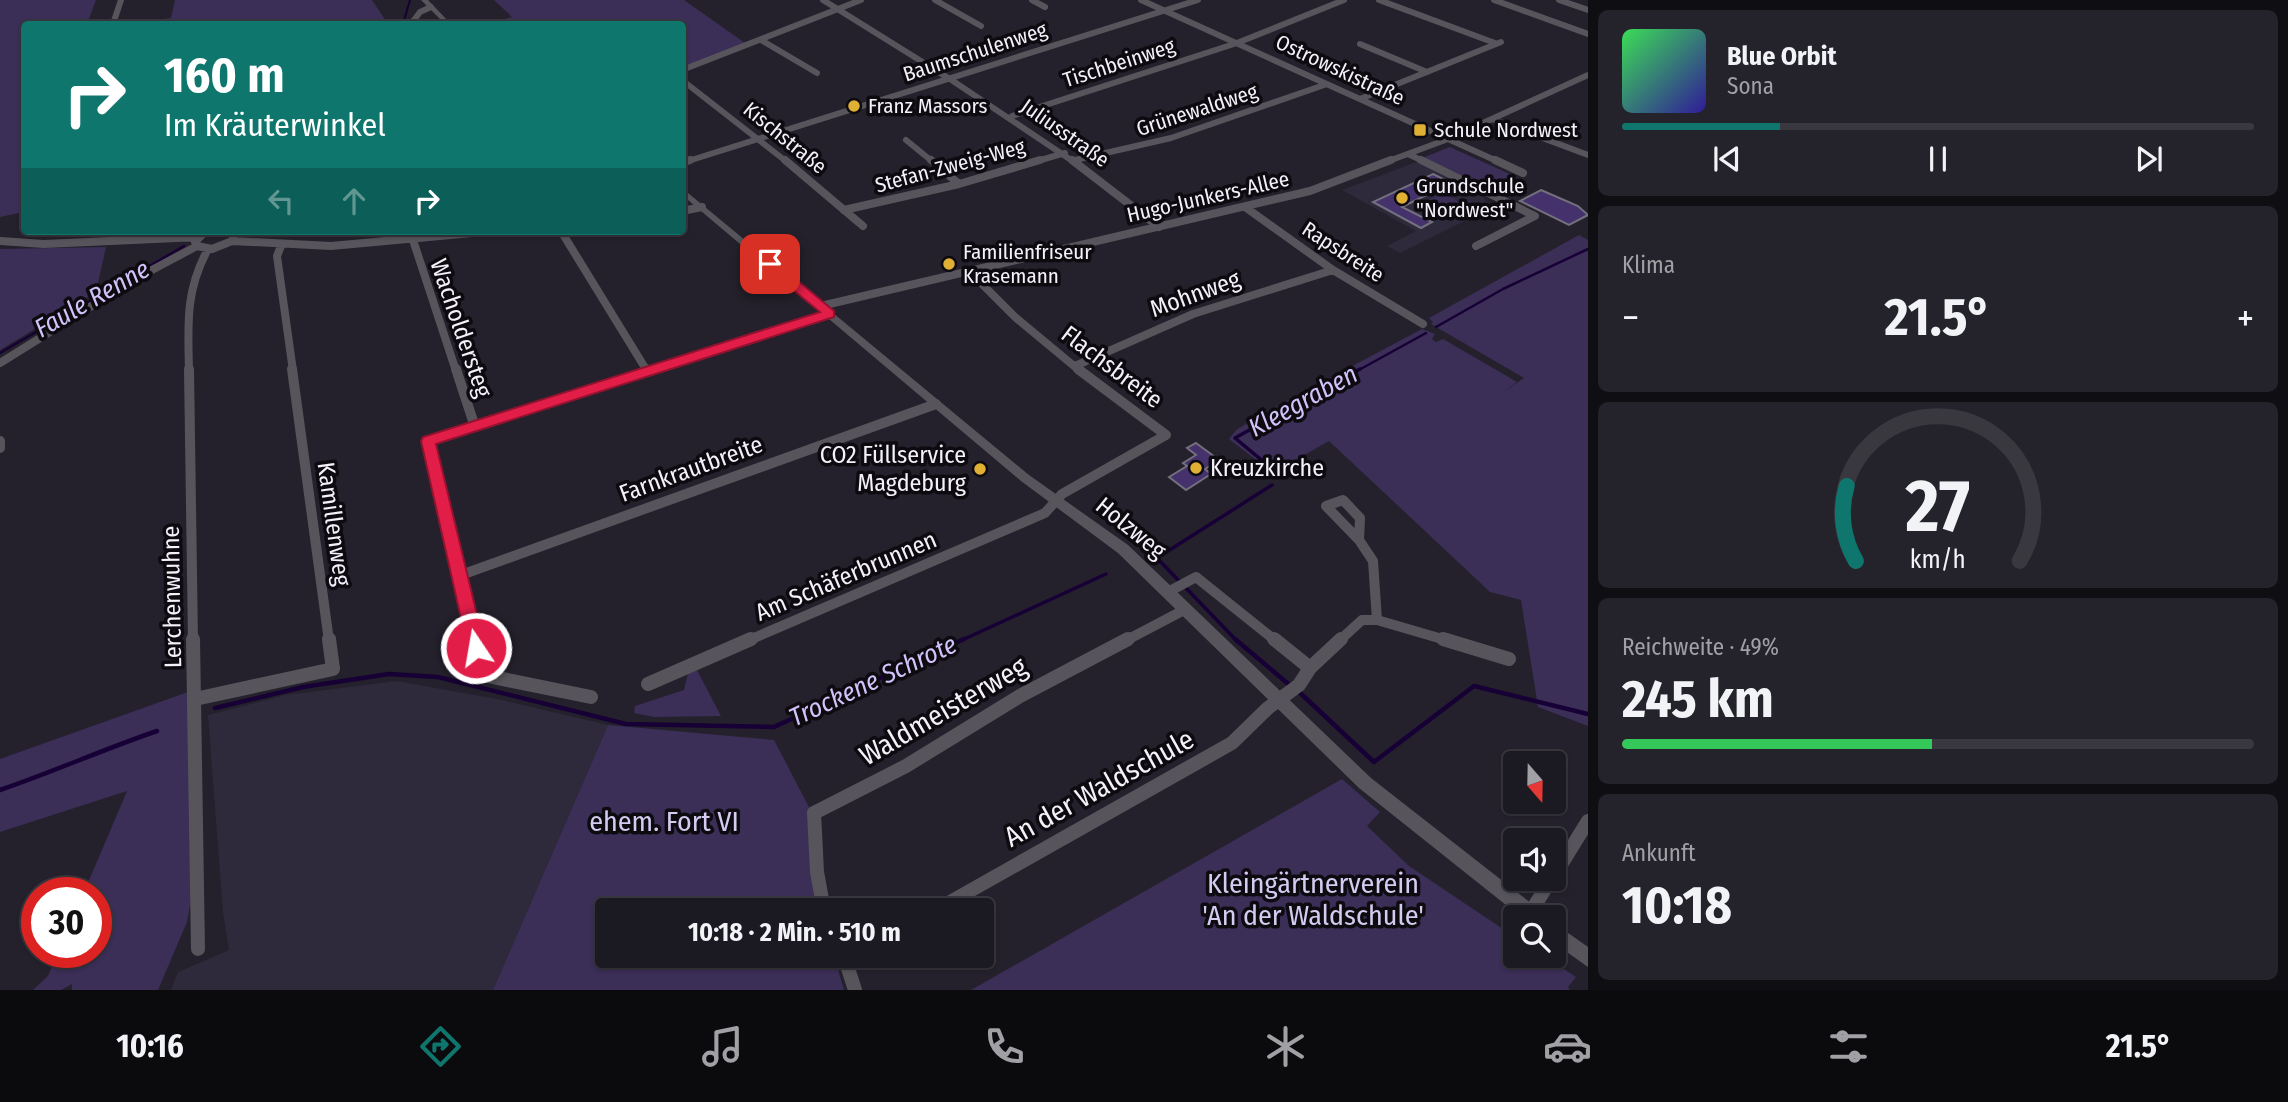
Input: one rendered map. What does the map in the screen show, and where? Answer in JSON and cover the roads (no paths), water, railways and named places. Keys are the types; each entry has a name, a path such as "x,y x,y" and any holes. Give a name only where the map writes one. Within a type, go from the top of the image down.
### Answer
{"street":[{"path":"114,21 121,0"},
{"path":"424,0 445,21"},
{"name":"Juliusstraße","path":"823,0 1012,116 1065,153 1159,227"},
{"path":"686,68 861,0"},
{"path":"935,0 981,26"},
{"path":"1032,0 1045,7"},
{"name":"Ostrowskistraße","path":"1141,0 1523,173"},
{"name":"Baumschulenweg","path":"686,162 1198,0"},
{"name":"Tischbeinweg","path":"1012,116 1237,43 1344,0"},
{"path":"1360,99 1498,43 1379,0"},
{"path":"1494,0 1588,34"},
{"path":"1559,0 1588,10"},
{"path":"413,21 419,13 431,7"},
{"path":"761,40 802,61 817,73"},
{"path":"1360,44 1427,72"},
{"name":"Hugo-Junkers-Allee","path":"461,575 428,441 648,372 825,310 970,272 1310,191 1448,139 1588,75"},
{"name":"Kischstraße","path":"686,83 760,139 863,226"},
{"name":"Grünewaldweg","path":"1074,160 1156,143 1327,84"},
{"path":"1492,119 1588,155"},
{"path":"906,140 959,184"},
{"name":"Stefan-Zweig-Weg","path":"844,210 959,184 1065,153"},
{"path":"1408,154 1535,216 1476,246"},
{"name":"Holzweg","path":"686,193 936,404 1055,500 1177,587 1186,610 1288,693 1398,811 1520,905"},
{"path":"686,210 702,206"},
{"name":"Rapsbreite","path":"1245,207 1333,270 1423,324"},
{"path":"0,363 133,280 201,244 204,235"},
{"path":"232,241 234,235"},
{"path":"0,241 201,244 232,241 282,246 413,240 458,235"},
{"path":"563,235 648,372"},
{"path":"36,243 44,236"},
{"name":"Wacholdersteg","path":"413,240 475,427"},
{"name":"Lerchenwuhne","path":"198,949 188,307 201,244"},
{"name":"Kamillenweg","path":"195,699 333,669 276,256 282,246"},
{"name":"Mohnweg","path":"1076,366 1193,314 1333,270"},
{"name":"Flachsbreite","path":"970,272 997,302 1166,435 1055,500"},
{"name":"Farnkrautbreite","path":"461,575 936,404"},
{"path":"0,441 0,448"},
{"name":"Am Schäferbrunnen","path":"648,684 1045,513 1055,500"},
{"path":"1359,540 1373,561 1377,620 1509,659"},
{"path":"461,575 483,674 591,697"},
{"path":"1177,587 1196,577 1310,668"},
{"name":"Waldmeisterweg","path":"822,898 817,873 814,813 820,808 906,766 1020,696 1186,610"},
{"name":"An der Waldschule","path":"957,898 1232,743 1288,693 1310,668 1362,620 1377,620"},
{"path":"1566,856 1588,821"},
{"path":"1566,941 1588,958"},
{"path":"850,968 855,990"}],"waterway":[{"name":"Faule Renne","path":"404,21 410,0"},
{"name":"Faule Renne","path":"0,353 184,246"},
{"name":"Kleegraben","path":"1436,327 1503,289 1588,249"},
{"name":"Kleegraben","path":"1357,371 1426,333"},
{"name":"Kleegraben","path":"1283,478 1235,438 1360,369"},
{"name":"Kleegraben","path":"1235,639 1157,558 1272,485"},
{"name":"Trockene Schrote","path":"960,641 1106,574"},
{"name":"Trockene Schrote","path":"215,708 303,687 389,674 438,677 626,724 774,727 964,639"},
{"name":"Trockene Schrote","path":"1235,639 1292,687"},
{"name":"Trockene Schrote","path":"1298,691 1374,762 1474,686 1588,714"},
{"name":"Trockene Schrote","path":"0,790 157,731"}],"place":[{"name":"Franz Massors","path":"854,106"},
{"name":"Schule Nordwest","path":"1420,130"},
{"name":"Grundschule \"Nordwest\"","path":"1402,198"},
{"name":"Familienfriseur Krasemann","path":"949,264"},
{"name":"Kreuzkirche","path":"1196,468"},
{"name":"CO2 Füllservice Magdeburg","path":"980,469"}],"park label":[{"name":"ehem. Fort VI","path":"664,821"},
{"name":"Kleingärtnerverein 'An der Waldschule'","path":"1313,899"}]}
